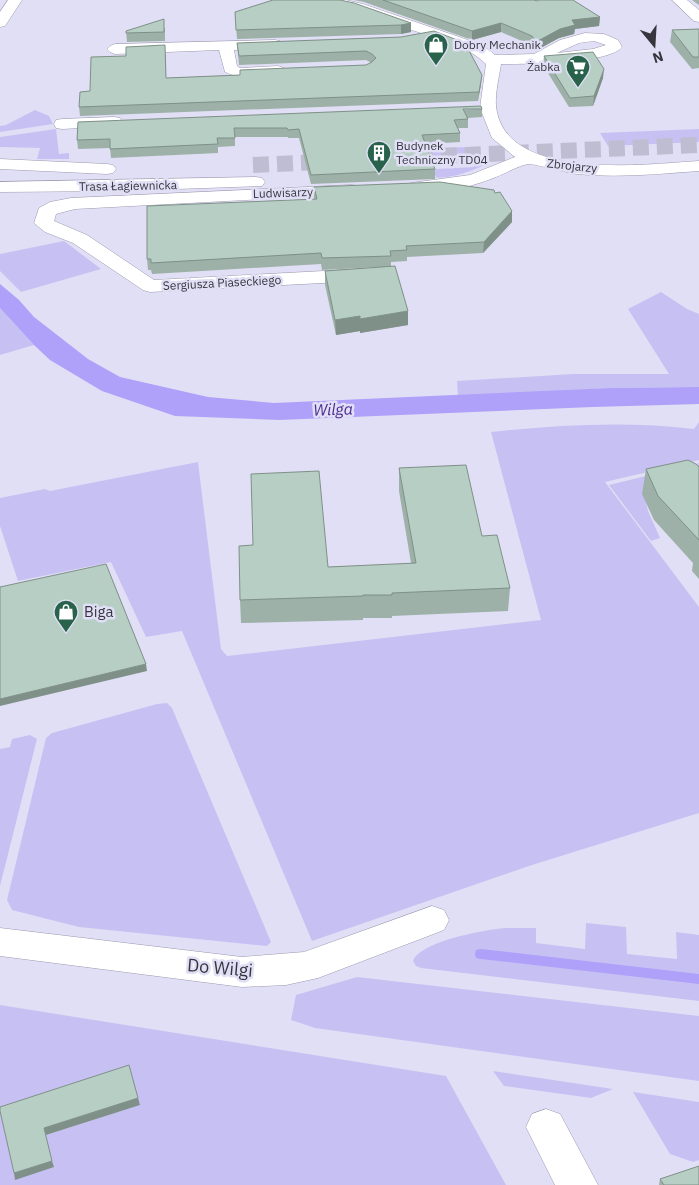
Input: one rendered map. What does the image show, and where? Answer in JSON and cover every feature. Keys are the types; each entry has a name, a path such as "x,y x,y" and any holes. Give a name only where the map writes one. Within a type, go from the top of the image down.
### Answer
{"street":[{"path":"0,23 15,0"},
{"path":"327,0 358,7 433,33 484,53 490,60 538,58"},
{"path":"679,0 699,18"},
{"path":"408,39 433,33"},
{"path":"114,49 294,43"},
{"path":"225,45 230,69 233,71 290,70"},
{"name":"Zbrojarzy","path":"490,60 494,63 488,108 494,126 502,140 511,149 528,158 556,166 585,169 699,166"},
{"path":"468,108 488,108"},
{"path":"62,124 131,122"},
{"path":"397,188 443,185 475,180 528,158"},
{"path":"0,164 118,178"},
{"name":"Trasa Łagiewnicka","path":"0,187 118,178 214,166"},
{"name":"Trasa Łagiewnicka","path":"0,172 256,182"},
{"path":"0,201 118,178"},
{"name":"Ludwisarzy","path":"44,222 46,212 50,209 81,202 369,190"},
{"name":"Sergiusza Piaseckiego","path":"44,222 52,228 80,239 150,286 378,275"},
{"name":"Do Wilgi","path":"0,942 242,972 266,972 286,970 322,961 432,920"},
{"path":"546,1127 577,1185"}],"shaded area":[{"path":"35,110 49,116 53,124 0,132 0,126 6,125"},
{"path":"56,129 59,154 69,153 69,159 37,159 40,148 0,147 0,137"},
{"path":"699,129 699,142 608,146 600,133"},
{"path":"466,147 471,159 373,164 370,151"},
{"path":"487,164 453,176 439,178 432,177 436,177 432,167 436,169 474,167 474,165"},
{"path":"64,241 101,269 21,292 0,271 0,254"},
{"path":"661,292 687,309 699,314 699,387 611,388 458,396 457,381 573,374 669,374 628,309"},
{"path":"0,308 34,345 0,355"},
{"path":"699,422 699,460 605,482 699,607 699,813 532,865 312,941 182,631 146,637 111,562 18,581 0,526 0,498 45,489 50,491 198,462 221,649 227,656 541,620 491,432 592,425 643,425 694,429"},
{"path":"699,463 699,493 651,481 643,489 648,511 660,538 651,541 609,485"},
{"path":"167,703 172,708 271,942 267,946 79,927 12,910 7,900 46,738 52,733 157,704"},
{"path":"30,735 37,739 0,886 0,749 10,747 12,739"},
{"path":"586,923 626,927 627,954 677,959 676,932 699,935 699,1001 421,968 416,966 413,961 418,954 440,942 469,934 505,928 536,928 536,943 585,949"},
{"path":"357,977 699,1016 699,1081 315,1028 291,1020 296,995"},
{"path":"0,1005 446,1076 506,1185 0,1185","holes":["139,1105 46,1135 1,1114"]},
{"path":"493,1071 613,1089 591,1098 504,1086"},
{"path":"633,1092 699,1102 699,1160 693,1162 670,1154"}],"water":[{"name":"Wilga","path":"0,284 19,300 34,317 88,359 120,377 208,397 274,403 611,388 699,387 699,404 279,420 175,416 102,391 50,360 0,308"}],"building":[{"path":"273,0 340,0 411,23 401,25 236,30 235,12"},
{"path":"383,0 573,0 600,17 572,20 575,25 560,29 536,42 532,36 501,23 472,31"},
{"path":"164,19 164,32 126,33 126,31"},
{"path":"699,29 699,57 693,57 672,30"},
{"path":"434,31 465,43 482,75 479,92 79,107 80,92 90,91 91,57 126,56 126,47 165,45 166,78 240,75 240,70 366,65 376,58 366,51 239,56 237,43 401,37"},
{"path":"593,52 604,69 594,96 570,98 544,56"},
{"path":"481,106 482,109 463,109 468,119 454,120 460,133 422,135 435,169 311,175 299,129 288,130 287,128 234,128 235,138 217,138 218,144 110,149 110,139 77,140 78,122"},
{"path":"440,182 494,190 495,193 500,192 512,211 484,242 406,246 407,250 390,251 391,256 322,258 321,253 151,263 151,259 147,259 147,206 317,199 314,187"},
{"path":"395,266 408,311 360,319 360,316 335,320 325,271"},
{"path":"688,460 699,467 699,540 658,496 646,469"},
{"path":"466,465 482,536 497,535 510,588 392,593 392,595 240,600 239,546 253,545 251,474 319,471 328,567 416,563 399,468"},
{"name":"Biga","path":"106,564 146,664 0,699 0,587"},
{"path":"129,1065 138,1098 44,1128 52,1161 14,1173 0,1107"},
{"path":"699,1166 699,1185 664,1185 660,1179"}],"waterway":[{"path":"481,954 699,979"}],"tunnel":[{"path":"393,158 699,145"},
{"path":"253,165 343,161"}],"place":[{"name":"Dobry Mechanik","path":"436,66"},
{"name":"Żabka","path":"578,88"},
{"name":"Budynek Techniczny TD04","path":"379,174"},
{"name":"Biga","path":"66,633"}]}
